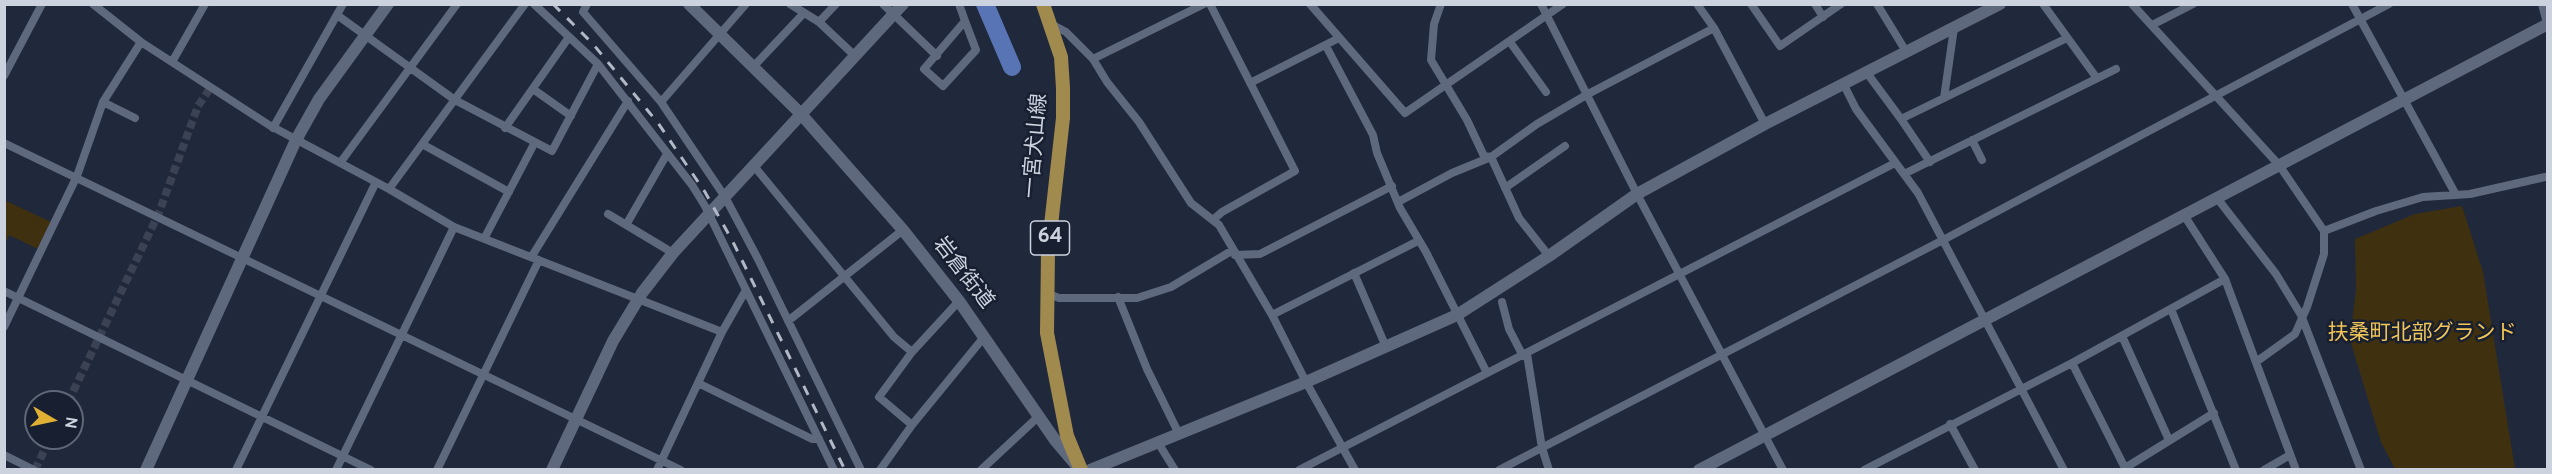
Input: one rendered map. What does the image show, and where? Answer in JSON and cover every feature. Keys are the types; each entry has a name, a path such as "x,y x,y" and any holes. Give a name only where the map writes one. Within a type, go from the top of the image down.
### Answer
{"main road":[{"name":"一宮犬山線","path":"1043,4 1061,57 1063,88 1046,293 1047,333 1067,436 1080,470"}],"street":[{"path":"6,70 42,4"},
{"path":"93,4 141,42 273,128 389,189 454,227 485,237 722,332"},
{"path":"172,62 205,4"},
{"path":"273,128 343,4"},
{"path":"146,470 296,140 319,99 388,4"},
{"path":"340,163 457,4"},
{"path":"389,189 525,4"},
{"path":"534,4 598,64 692,185 705,206 834,470"},
{"path":"587,4 583,12 660,102 725,197 861,470"},
{"path":"660,102 746,4"},
{"path":"790,4 819,22 854,55"},
{"path":"819,22 836,4"},
{"path":"882,4 937,56"},
{"path":"552,470 613,341 638,299 674,253 800,113 903,4"},
{"path":"959,4 976,50 943,86 924,69 965,21"},
{"path":"1093,59 1204,4"},
{"path":"1210,4 1295,171 1222,212 1214,219"},
{"path":"1310,4 1405,113 1563,4"},
{"path":"1441,4 1434,24 1431,60 1484,156 1491,157"},
{"path":"1541,4 1637,194 1783,470"},
{"path":"1697,4 1714,28 1765,124"},
{"path":"1751,4 1780,46 1841,4"},
{"path":"1815,4 1823,17"},
{"path":"1877,4 1907,53"},
{"path":"1090,470 1178,432 1306,382 1457,315 1549,256 1637,194 1765,124 2000,4"},
{"path":"2043,4 2096,77"},
{"path":"2132,4 2279,165 2324,231 2324,254 2295,334 2256,362"},
{"path":"2152,25 2193,4"},
{"path":"2352,4 2456,195"},
{"path":"1499,470 1943,240 2389,4"},
{"path":"2544,4 2547,19"},
{"name":"岩倉街道","path":"694,6 718,35 800,113 903,230 959,301 1055,440 1080,470"},
{"path":"753,67 803,14"},
{"path":"337,15 455,100 534,144 552,151 598,64"},
{"path":"1051,24 1066,32 1093,59 1107,82 1139,122 1191,203 1202,213 1214,219 1226,234 1234,253 1272,315 1355,470"},
{"path":"1700,469 2547,24"},
{"path":"1398,202 1452,173 1491,157 1537,124 1588,94 1714,28"},
{"path":"1944,98 1954,28"},
{"path":"505,128 569,37"},
{"path":"1250,83 1339,38"},
{"path":"1901,119 2067,38"},
{"path":"4,327 77,176 103,102 141,42"},
{"path":"1510,42 1546,92"},
{"path":"1326,46 1373,135 1377,153 1398,202 1487,373"},
{"path":"1904,174 2116,69"},
{"path":"1867,73 1930,162"},
{"path":"1844,85 1856,109 1918,193 2064,470"},
{"path":"533,89 571,116"},
{"path":"436,470 484,373 536,258 628,101"},
{"path":"103,102 135,118"},
{"path":"1972,140 1982,160"},
{"path":"4,142 576,417 681,470"},
{"path":"422,144 509,192"},
{"path":"485,237 534,144"},
{"path":"1505,188 1565,146"},
{"path":"626,225 667,154"},
{"path":"1491,157 1519,218 1549,256"},
{"path":"1299,470 1895,163"},
{"path":"754,166 894,337 912,352"},
{"path":"2324,231 2424,197 2470,195 2545,177"},
{"path":"236,470 375,182"},
{"path":"1046,293 1059,298 1084,300 1137,298 1171,287 1234,253 1260,254 1392,186"},
{"path":"2217,198 2276,274 2302,317 2361,470"},
{"path":"608,214 674,253"},
{"path":"2184,215 2225,279 2296,470"},
{"path":"336,470 454,227"},
{"path":"788,321 903,230"},
{"path":"1272,315 1418,241"},
{"path":"1354,273 1386,347"},
{"path":"1864,470 1879,466 1950,424 2072,363 2225,279"},
{"path":"657,470 722,332 746,290"},
{"path":"4,291 371,470"},
{"path":"1118,297 1148,369 1178,432"},
{"path":"912,425 879,396 912,352 959,301"},
{"path":"1502,302 1509,329 1525,355 1542,448 1549,470"},
{"path":"2171,309 2236,470"},
{"path":"2122,336 2169,440"},
{"path":"880,470 912,425 984,337"},
{"path":"2072,363 2126,469 2214,413"},
{"path":"698,383 812,439 819,439"},
{"path":"981,470 1039,416"},
{"path":"1950,424 1975,470"},
{"path":"1157,441 1175,470"},
{"path":"4,455 34,470"},
{"path":"2264,470 2290,455"}],"green space":[{"path":"4,200 51,222 38,249 9,235 5,244"},
{"name":"扶桑町北部グランド","path":"2462,206 2483,272 2515,469 2395,469 2381,442 2350,340 2356,289 2355,239 2415,214"}],"waterway":[{"path":"985,4 1012,67"}],"tunnel":[{"path":"74,390 158,215 198,106 211,87"},
{"path":"35,470 44,450"}],"railway":[{"path":"553,4 593,44 658,123 705,192 733,242 845,470"}]}
